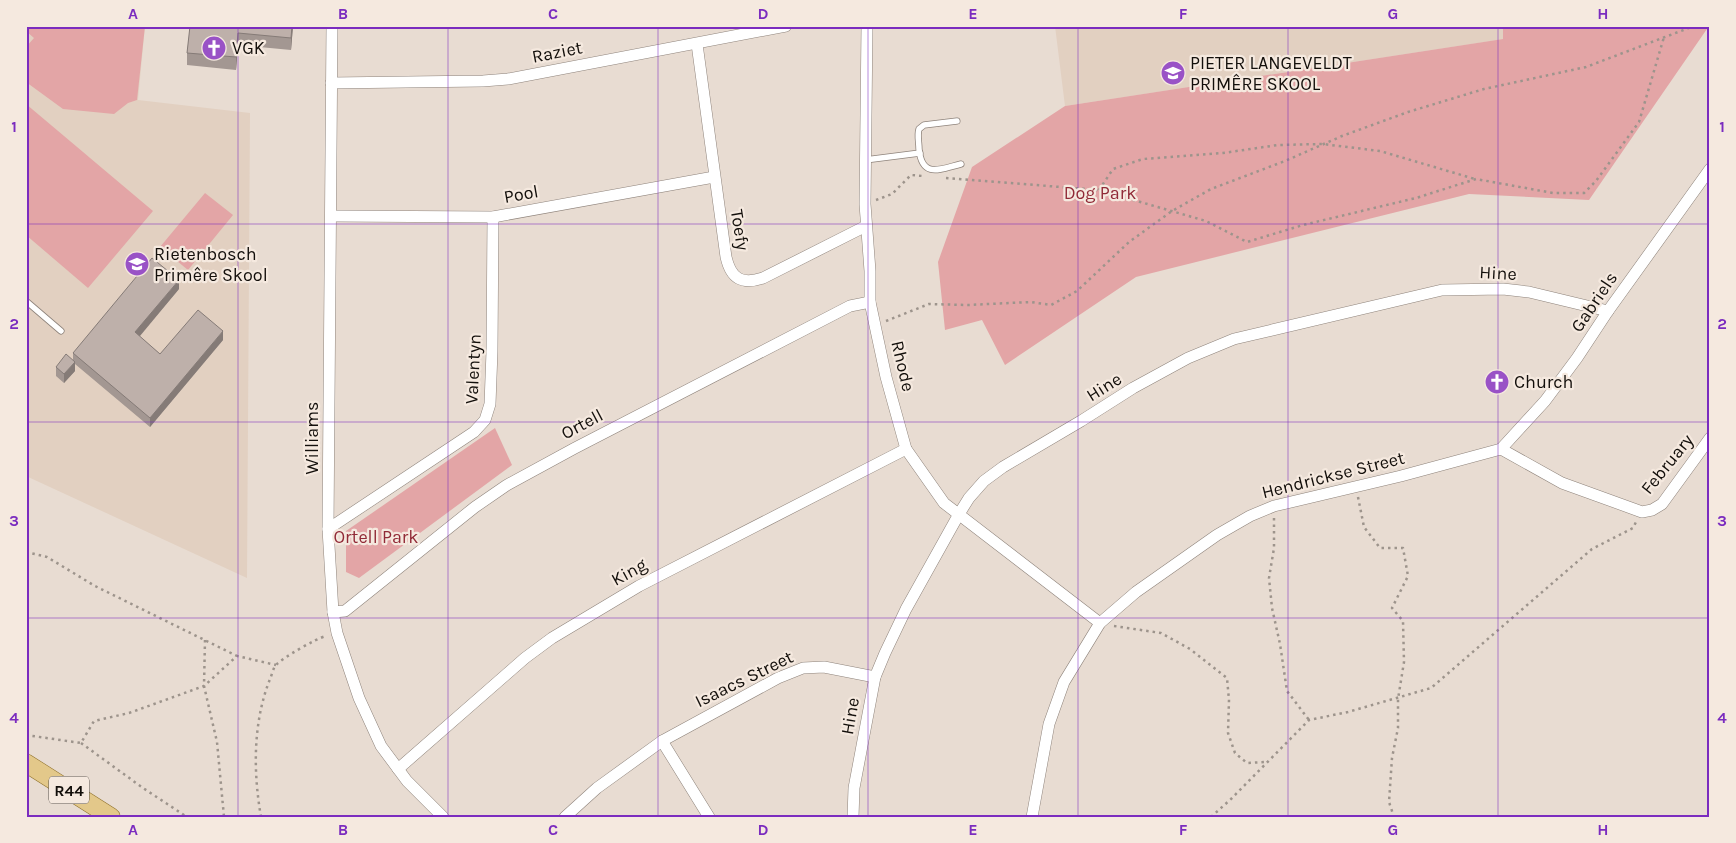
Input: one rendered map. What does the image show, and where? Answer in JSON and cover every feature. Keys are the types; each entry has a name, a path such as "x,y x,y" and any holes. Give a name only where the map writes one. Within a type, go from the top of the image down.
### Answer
{"main road":[{"name":"R44","path":"26,762 111,817"}],"street":[{"name":"Williams","path":"332,26 328,529 333,612 337,633 363,706 381,746 407,781 443,817"},
{"name":"Raziet","path":"331,83 508,79 786,26"},
{"name":"Rhode","path":"867,26 865,204 870,271 870,302 886,377 906,449 944,503 1100,624"},
{"name":"Toefy","path":"697,44 714,176 728,265 733,274 741,280 751,282 763,278 866,226"},
{"name":"Gabriels","path":"1500,449 1545,401 1578,358 1608,311 1710,169"},
{"name":"Pool","path":"331,216 493,217 714,176"},
{"name":"Valentyn","path":"328,529 474,432 486,420 490,404 492,351 493,217"},
{"name":"Hine","path":"853,817 854,788 874,677 906,609 959,514 969,498 984,481 1003,467 1133,388 1188,358 1234,339 1442,290 1503,288 1529,292 1608,311"},
{"name":"Ortell","path":"333,612 345,611 474,507 508,484 850,306 870,302"},
{"name":"February","path":"1647,511 1662,504 1710,438"},
{"name":"King","path":"398,769 525,658 552,638 639,586 906,449"},
{"name":"Hendrickse Street","path":"1032,817 1049,724 1064,682 1100,624 1136,592 1217,535 1250,516 1274,506 1401,476 1500,449"},
{"path":"1500,449 1562,482 1647,511"},
{"name":"Isaacs Street","path":"565,817 598,788 662,741 778,678 803,668 824,667 874,677"},
{"path":"662,741 709,817"}],"lane":[{"path":"957,121 924,126 918,134 923,164 928,169 936,170 961,164"},
{"path":"865,160 920,153"},
{"path":"26,301 61,331"}],"path":[{"path":"876,325 929,304 968,305 1031,302 1051,305 1077,291 1129,242 1172,211 1211,189 1408,112 1484,89 1586,67 1694,26"},
{"path":"1099,190 1113,169 1143,159 1223,153 1278,145 1323,144 1380,151 1476,179 1553,193 1584,193 1596,181 1639,122 1664,38"},
{"path":"865,204 892,194 911,175 929,177"},
{"path":"938,178 1099,190 1206,221 1247,242 1303,225 1416,198 1476,179"},
{"path":"1357,485 1364,527 1380,548 1403,548 1408,576 1392,608 1403,621 1404,662 1398,699 1398,728 1392,758 1389,802 1394,817"},
{"path":"1274,506 1274,548 1269,578 1272,608 1287,691 1309,720"},
{"path":"1211,817 1309,720 1398,699 1431,688 1592,549 1633,528 1647,511"},
{"path":"26,552 47,557 95,586 237,656 276,665"},
{"path":"1100,624 1161,632 1190,649 1227,678 1229,700 1228,733 1235,753 1248,763 1266,762"},
{"path":"261,817 258,797 256,742 263,697 276,665 316,638 337,633"},
{"path":"205,640 204,686 217,742 224,817"},
{"path":"81,743 94,721 129,713 204,686 237,656"},
{"path":"26,735 81,743 187,817"}],"shaded area":[{"name":"Rietenbosch Primêre Skool","path":"26,26 145,26 138,100 250,113 247,578 26,476"},
{"name":"PIETER LANGEVELDT PRIMÊRE SKOOL","path":"1055,26 1503,26 1504,39 1065,106"}],"green space":[{"path":"26,26 145,26 137,100 128,103 114,114 63,109 26,82 26,47 34,38 26,31"},
{"name":"Dog Park","path":"1503,26 1709,26 1589,200 1469,194 1136,277 1005,365 982,320 945,330 938,262 972,167 1065,106 1503,39"},
{"path":"26,104 153,211 88,288 26,235"},
{"path":"205,193 233,215 188,270 160,247"},
{"name":"Ortell Park","path":"495,428 512,465 359,578 346,572 346,531"}],"building":[{"path":"190,26 292,26 291,38 238,33 236,57 187,53"},
{"path":"152,258 179,280 135,332 160,354 198,310 223,331 150,418 73,353"},
{"path":"66,354 75,362 64,374 56,367"}],"place":[{"name":"VGK","path":"214,48"},
{"name":"PIETER LANGEVELDT PRIMÊRE SKOOL","path":"1173,73"},
{"name":"Rietenbosch Primêre Skool","path":"137,264"},
{"name":"Church","path":"1497,382"}]}
